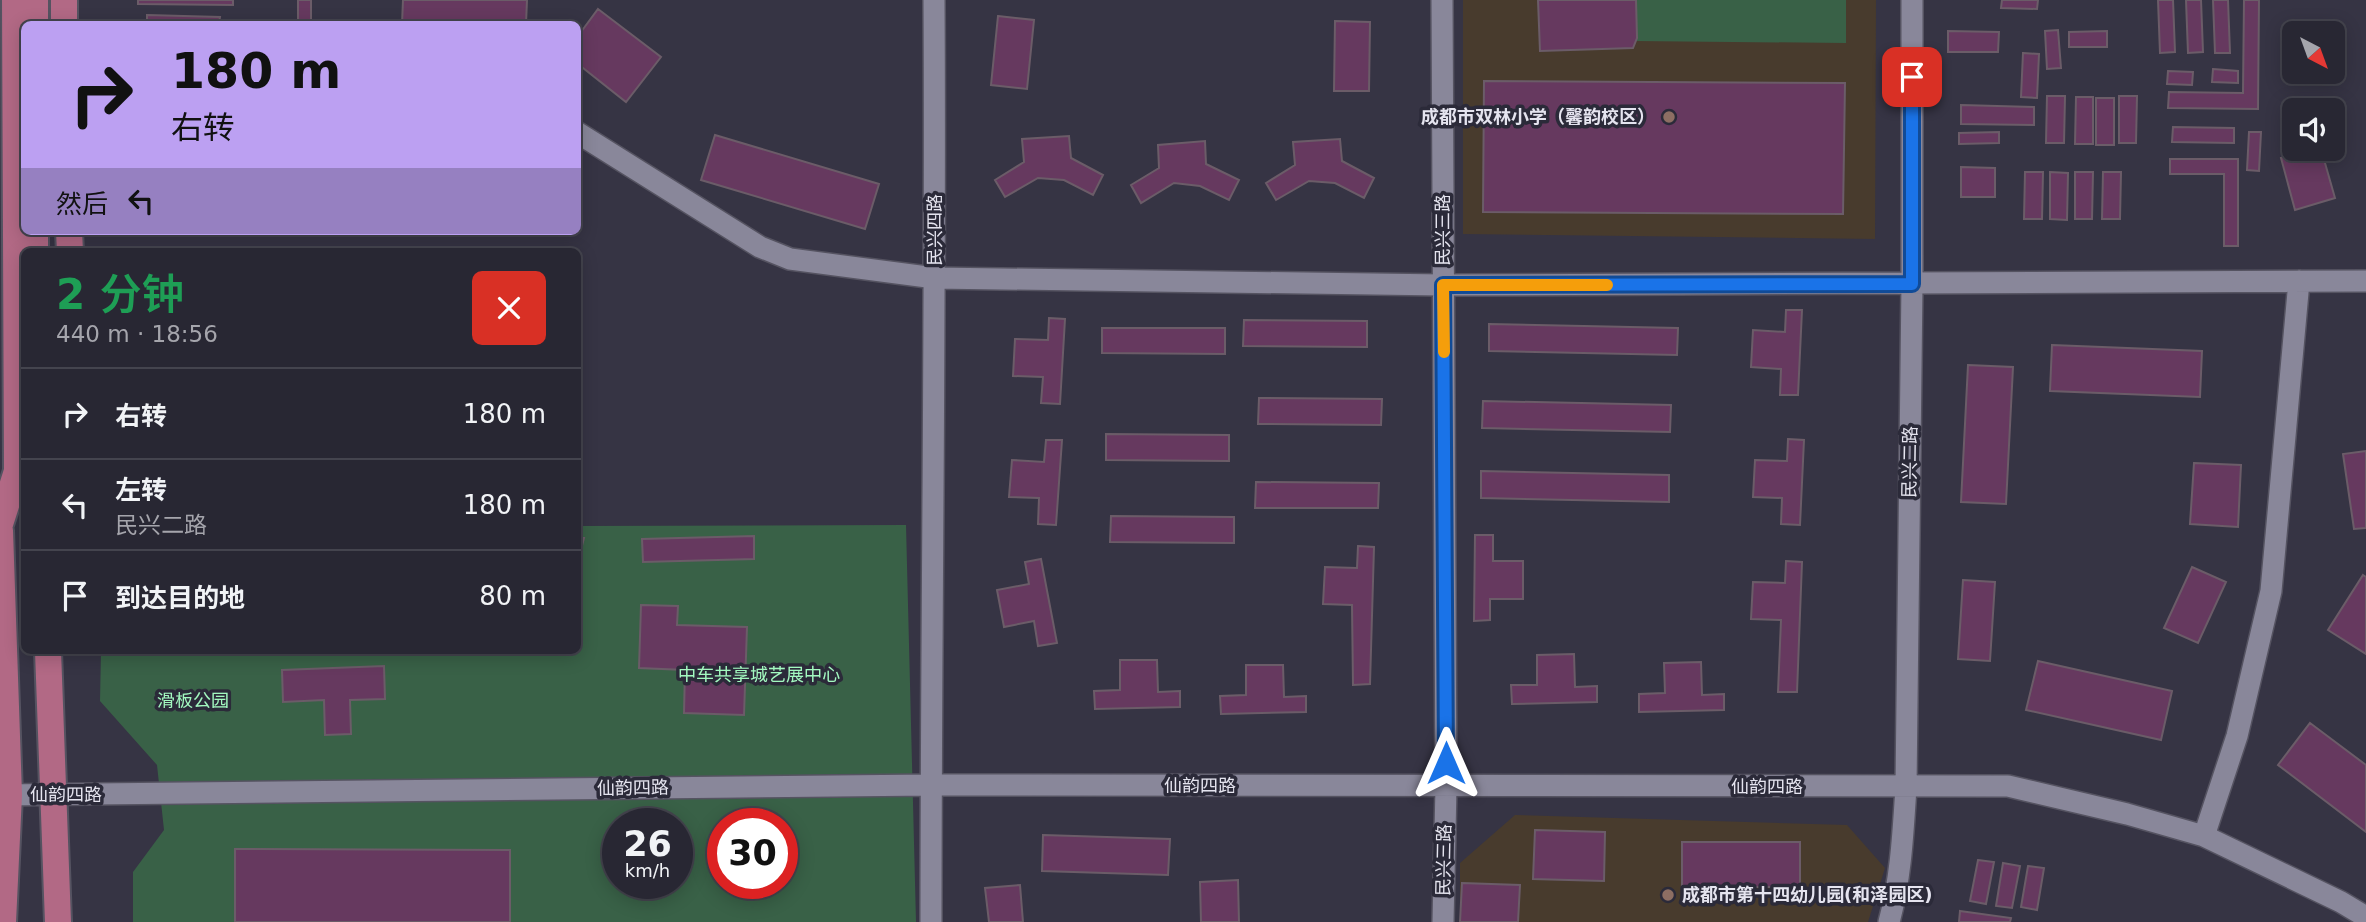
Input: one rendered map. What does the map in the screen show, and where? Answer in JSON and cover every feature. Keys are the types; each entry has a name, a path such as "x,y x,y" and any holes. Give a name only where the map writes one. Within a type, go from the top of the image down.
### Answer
{"main road":[{"path":"0,524 17,471 15,0"},
{"path":"35,0 35,21"},
{"path":"64,0 64,21"},
{"path":"0,531 4,795 2,908"},
{"path":"48,654 58,922"}],"street":[{"name":"民兴四路","path":"931,922 934,0"},
{"name":"民兴三路","path":"1442,0 1446,787 1443,922"},
{"name":"民兴二路","path":"1889,922 1902,859 1906,787 1912,284 1912,0"},
{"path":"581,135 760,247 790,259 935,278 1443,285 2366,281"},
{"path":"2204,836 2237,736 2271,591 2299,281"},
{"name":"仙韵四路","path":"4,795 931,785 2008,786 2127,814 2204,836 2341,902 2366,917"}],"shaded area":[{"name":"成都市双林小学（馨韵校区）","path":"1463,0 1876,0 1875,239 1463,234"},
{"name":"成都市第十四幼儿园(和泽园区)","path":"1515,815 1847,825 1885,868 1868,922 1460,922 1460,863"}],"green space":[{"path":"1634,0 1846,0 1846,43 1634,41"},
{"name":"中车共享城艺展中心","path":"906,525 916,922 133,922 133,872 164,830 157,765 100,701 101,654 581,654 581,526"}],"building":[{"path":"138,0 233,0 233,5 138,4"},
{"path":"298,0 311,0 311,21 298,21"},
{"path":"403,0 527,0 526,21 402,21"},
{"path":"1538,0 1636,0 1637,38 1633,48 1540,51"},
{"path":"2002,0 2038,0 2037,9 2001,8"},
{"path":"2158,0 2173,0 2175,52 2160,53"},
{"path":"2186,0 2201,0 2203,52 2188,53"},
{"path":"2213,0 2228,0 2230,53 2215,53"},
{"path":"2244,0 2259,0 2258,109 2168,108 2169,92 2243,93"},
{"path":"598,9 661,57 626,102 581,66 581,32"},
{"path":"147,15 220,17 219,21 147,21"},
{"path":"998,16 1034,20 1027,89 991,85"},
{"path":"1335,21 1370,22 1369,91 1334,91"},
{"path":"2058,30 2061,68 2047,69 2045,31"},
{"path":"1948,31 1999,32 1998,52 1948,52"},
{"path":"2107,31 2107,47 2069,47 2069,32"},
{"path":"2023,53 2039,54 2037,98 2021,97"},
{"path":"2213,69 2238,71 2238,83 2212,82"},
{"path":"2168,71 2193,72 2192,85 2167,84"},
{"path":"1484,81 1845,83 1843,214 1483,212"},
{"path":"2047,96 2065,96 2064,143 2046,143"},
{"path":"2119,96 2137,96 2136,143 2119,143"},
{"path":"2076,97 2093,97 2093,144 2075,144"},
{"path":"2096,98 2114,98 2114,145 2096,145"},
{"path":"1961,105 2034,107 2034,125 1961,124"},
{"path":"2173,127 2234,128 2234,143 2172,142"},
{"path":"1999,132 1999,143 1959,144 1959,133"},
{"path":"2249,132 2261,132 2259,171 2247,170"},
{"path":"715,135 879,184 865,229 701,180"},
{"path":"1069,136 1071,158 1103,175 1093,195 1064,180 1038,178 1005,197 995,180 1024,162 1022,139"},
{"path":"1340,139 1342,161 1374,178 1364,198 1335,183 1309,181 1276,200 1266,183 1295,165 1293,142"},
{"path":"1205,141 1206,164 1239,180 1229,200 1200,186 1174,183 1141,203 1131,185 1159,168 1158,145"},
{"path":"2281,158 2282,161 2324,161 2335,198 2295,210"},
{"path":"2170,159 2238,159 2238,246 2224,246 2224,174 2170,174"},
{"path":"1961,167 1995,168 1995,197 1961,197"},
{"path":"2025,172 2043,172 2042,219 2024,219"},
{"path":"2050,172 2068,173 2067,220 2050,219"},
{"path":"2075,172 2093,172 2092,219 2075,219"},
{"path":"2103,172 2121,172 2120,219 2102,219"},
{"path":"1786,310 1802,310 1798,395 1780,395 1781,369 1751,367 1753,330 1785,332"},
{"path":"1049,318 1065,319 1060,404 1041,403 1043,377 1013,376 1015,339 1048,340"},
{"path":"1244,320 1367,321 1367,347 1243,346"},
{"path":"1489,324 1678,328 1677,355 1489,351"},
{"path":"1102,328 1225,328 1225,354 1102,353"},
{"path":"2052,345 2202,351 2200,397 2050,391"},
{"path":"1968,365 2013,367 2006,504 1961,502"},
{"path":"1259,398 1382,399 1381,425 1258,424"},
{"path":"1483,401 1671,405 1670,432 1482,428"},
{"path":"1106,434 1229,435 1229,461 1106,460"},
{"path":"1788,439 1804,440 1800,525 1781,524 1782,498 1753,497 1755,460 1787,461"},
{"path":"1046,440 1062,440 1056,525 1038,524 1039,498 1009,497 1012,460 1044,462"},
{"path":"2366,451 2366,528 2354,529 2343,454"},
{"path":"2194,463 2241,465 2238,527 2190,524"},
{"path":"1481,471 1669,475 1669,502 1481,498"},
{"path":"1256,482 1379,483 1378,508 1255,508"},
{"path":"1111,516 1234,517 1234,543 1110,542"},
{"path":"1475,535 1493,535 1493,561 1523,561 1523,599 1490,599 1490,620 1474,621"},
{"path":"754,536 754,559 643,562 642,539"},
{"path":"1358,546 1374,547 1370,684 1353,685 1352,605 1323,604 1325,567 1357,568"},
{"path":"1041,559 1057,643 1038,646 1034,621 1004,627 997,590 1029,584 1025,562"},
{"path":"1786,561 1802,562 1797,692 1778,692 1781,620 1751,619 1753,582 1785,583"},
{"path":"2192,567 2226,582 2198,643 2164,628"},
{"path":"2363,575 2366,577 2366,654 2328,630"},
{"path":"1963,580 1995,582 1990,661 1958,659"},
{"path":"641,605 678,606 677,625 747,627 744,715 684,713 685,670 639,668"},
{"path":"1574,654 1575,687 1597,686 1597,702 1512,704 1511,685 1537,685 1537,655"},
{"path":"1120,660 1157,660 1158,692 1180,691 1180,707 1095,709 1094,691 1120,690"},
{"path":"2038,661 2172,691 2161,740 2026,710"},
{"path":"1701,662 1702,695 1724,694 1724,710 1639,712 1639,694 1665,693 1664,663"},
{"path":"1246,665 1283,665 1284,697 1306,696 1306,712 1221,714 1220,696 1246,695"},
{"path":"384,666 385,699 350,700 351,734 325,735 324,700 283,702 282,670"},
{"path":"2310,723 2366,765 2366,832 2278,765"},
{"path":"1535,830 1605,832 1604,881 1533,879"},
{"path":"1043,835 1170,839 1168,875 1042,871"},
{"path":"1682,842 1800,842 1800,887 1682,887"},
{"path":"235,849 510,850 510,922 235,922"},
{"path":"1978,860 1994,862 1986,904 1970,901"},
{"path":"2003,863 2020,866 2012,908 1996,906"},
{"path":"2028,866 2044,868 2037,910 2021,907"},
{"path":"1238,880 1239,922 1201,922 1200,882"},
{"path":"1462,883 1520,885 1518,922 1460,922"},
{"path":"1020,885 1023,922 989,922 985,888"},
{"path":"1960,911 2011,918 2010,922 1959,922"}],"slow traffic":[{"path":"1444,352 1443,285 1607,285"}],"place":[{"name":"成都市双林小学（馨韵校区）","path":"1669,117"},
{"name":"成都市第十四幼儿园(和泽园区)","path":"1668,895"}],"route":[{"path":"1446,763 1443,285 1912,284 1912,77"}],"park label":[{"name":"滑板公园","path":"193,701"}]}
